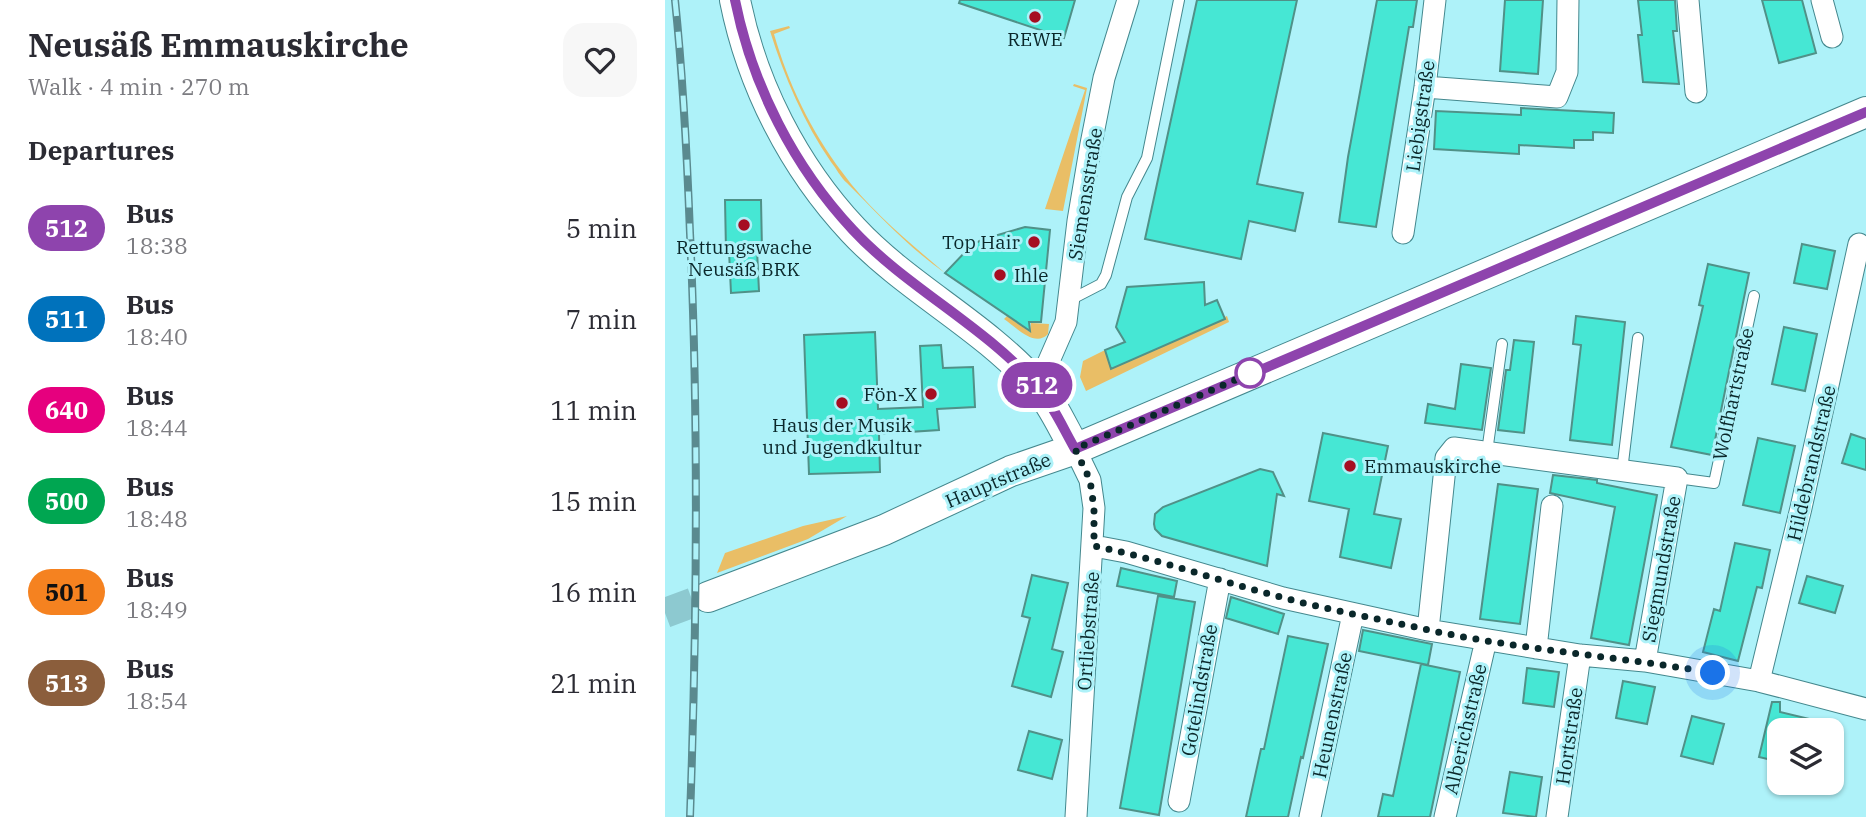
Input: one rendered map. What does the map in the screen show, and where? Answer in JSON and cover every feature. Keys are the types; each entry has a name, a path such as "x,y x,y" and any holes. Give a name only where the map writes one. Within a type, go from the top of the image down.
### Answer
{"street":[{"path":"735,0 739,20 770,111 812,180 853,231 887,261 984,336 1038,386 1075,449"},
{"name":"Siemensstraße","path":"1038,386 1066,322 1078,221 1102,91 1128,0"},
{"name":"Liebigstraße","path":"1403,233 1435,0"},
{"path":"1425,87 1557,97 1567,72 1568,0"},
{"path":"1688,0 1696,92"},
{"path":"1822,0 1832,37"},
{"name":"Hauptstraße","path":"708,597 884,530 1011,471 1075,449 1866,112"},
{"name":"Hildebrandstraße","path":"1759,681 1801,508 1859,244"},
{"name":"Wolfhartstraße","path":"1428,630 1446,458 1454,448 1677,478"},
{"name":"Ortliebstraße","path":"1075,449 1090,480 1094,508 1094,546 1076,817"},
{"name":"Siegmundstraße","path":"1645,661 1677,478"},
{"path":"1537,648 1552,506"},
{"path":"1094,546 1126,552 1272,595 1428,630 1580,655 1645,661 1759,681 1866,709"},
{"name":"Gotelindstraße","path":"1179,801 1220,579"},
{"name":"Heunenstraße","path":"1310,817 1353,614"},
{"name":"Alberichstraße","path":"1445,817 1486,640"},
{"name":"Hortstraße","path":"1557,817 1580,655"}],"lane":[{"path":"1070,300 1101,284 1106,275 1127,197 1147,158 1179,0"},
{"name":"Wolfhartstraße","path":"1677,478 1714,483 1754,296"},
{"path":"1622,471 1638,338"},
{"path":"1487,452 1501,344"}],"shaded area":[{"path":"789,26 790,28 774,34 793,88 820,140 853,186 877,212 845,181 821,147 782,65 770,31"},
{"path":"1074,84 1087,88 1063,211 1045,209 1085,90 1073,86"},
{"path":"896,231 945,273 931,263"},
{"path":"1007,316 1030,332 1031,323 1049,324 1048,334 1043,338 1032,338 1004,319"},
{"path":"1227,316 1229,322 1086,391 1080,377 1083,361 1105,350 1112,368"},
{"path":"847,516 808,539 717,573 725,553 803,526"}],"building":[{"name":"REWE","path":"960,0 1075,0 1064,38 959,3"},
{"path":"1197,0 1297,0 1257,184 1303,193 1295,231 1249,221 1241,259 1145,239"},
{"path":"1377,0 1417,0 1413,27 1409,27 1376,227 1339,222"},
{"path":"1505,0 1543,0 1538,74 1500,71"},
{"path":"1638,0 1675,0 1677,31 1673,31 1679,84 1643,82 1638,35 1642,35"},
{"path":"1762,0 1802,0 1816,53 1779,63"},
{"path":"1521,108 1614,113 1613,133 1593,132 1593,140 1574,140 1574,148 1519,145 1519,154 1434,149 1436,111 1521,115"},
{"name":"Rettungswache Neusäß BRK","path":"725,200 761,200 762,250 757,250 759,291 731,293 729,251 726,251"},
{"path":"1025,227 1050,230 1041,322 1029,322 1030,331 945,273 969,248 981,240"},
{"path":"1802,244 1835,251 1827,289 1794,283"},
{"path":"1708,264 1749,273 1712,455 1671,447 1703,306 1699,305"},
{"path":"1204,282 1205,305 1217,300 1225,319 1111,369 1105,350 1125,342 1116,327 1127,287"},
{"path":"1576,316 1625,322 1612,445 1570,440 1581,345 1573,344"},
{"path":"1784,327 1817,334 1805,391 1772,384"},
{"name":"Haus der Musik und Jugendkultur","path":"875,332 878,409 923,407 920,346 941,345 943,368 973,367 975,407 937,409 939,430 879,434 880,472 809,474 804,335"},
{"path":"1514,340 1534,342 1524,433 1498,430 1506,370 1510,370"},
{"path":"1461,364 1491,368 1482,430 1425,423 1428,404 1455,409"},
{"path":"1323,433 1388,446 1374,514 1401,519 1391,568 1340,557 1349,509 1309,501"},
{"path":"1851,434 1866,439 1866,470 1842,463"},
{"path":"1758,438 1795,446 1780,513 1743,505"},
{"path":"1260,469 1273,472 1284,496 1277,494 1267,566 1162,536 1155,529 1155,514 1163,507"},
{"path":"1553,475 1597,480 1597,483 1657,495 1629,645 1591,638 1615,507 1550,493"},
{"path":"1498,484 1538,489 1520,624 1480,619"},
{"path":"1735,543 1770,550 1762,588 1757,587 1738,661 1703,652 1714,609 1720,611"},
{"path":"1121,568 1177,581 1174,597 1117,586"},
{"path":"1032,575 1068,583 1052,649 1063,652 1051,697 1012,686 1030,618 1022,616"},
{"path":"1807,576 1843,586 1835,613 1799,603"},
{"path":"1158,596 1195,602 1159,815 1120,808"},
{"path":"1231,597 1284,614 1278,634 1226,618"},
{"path":"1363,630 1432,644 1428,665 1359,651"},
{"path":"1288,636 1328,644 1303,758 1301,757 1288,817 1246,817 1261,749 1264,749"},
{"path":"1421,664 1460,672 1430,817 1378,817 1383,794 1393,796"},
{"path":"1527,668 1559,672 1554,707 1523,703"},
{"path":"1623,681 1655,687 1647,724 1616,718"},
{"path":"1772,702 1780,702 1780,712 1805,718 1768,718"},
{"path":"1692,716 1724,724 1713,764 1681,756"},
{"path":"1767,723 1767,759 1759,757"},
{"path":"1029,731 1062,740 1052,779 1018,770"},
{"path":"1510,772 1542,777 1536,817 1503,813"}],"tunnel":[{"path":"665,613 708,597"}],"railway":[{"path":"675,0 686,145 695,379 695,598 690,817"}],"bus line":[{"name":"512","path":"735,0 739,20 770,111 812,180 853,231 887,261 984,336 1038,386 1075,449 1866,112"}],"place":[{"name":"REWE","path":"1035,17"},
{"name":"Rettungswache Neusäß BRK","path":"744,225"},
{"name":"Top Hair","path":"1034,242"},
{"name":"Ihle","path":"1000,275"},
{"name":"Fön-X","path":"931,394"},
{"name":"Haus der Musik und Jugendkultur","path":"842,403"},
{"name":"Emmauskirche","path":"1350,466"}],"route":[{"path":"1250,373 1254,372 1075,449 1090,480 1094,508 1094,546 1126,552 1283,598 1428,630 1713,673"}]}
